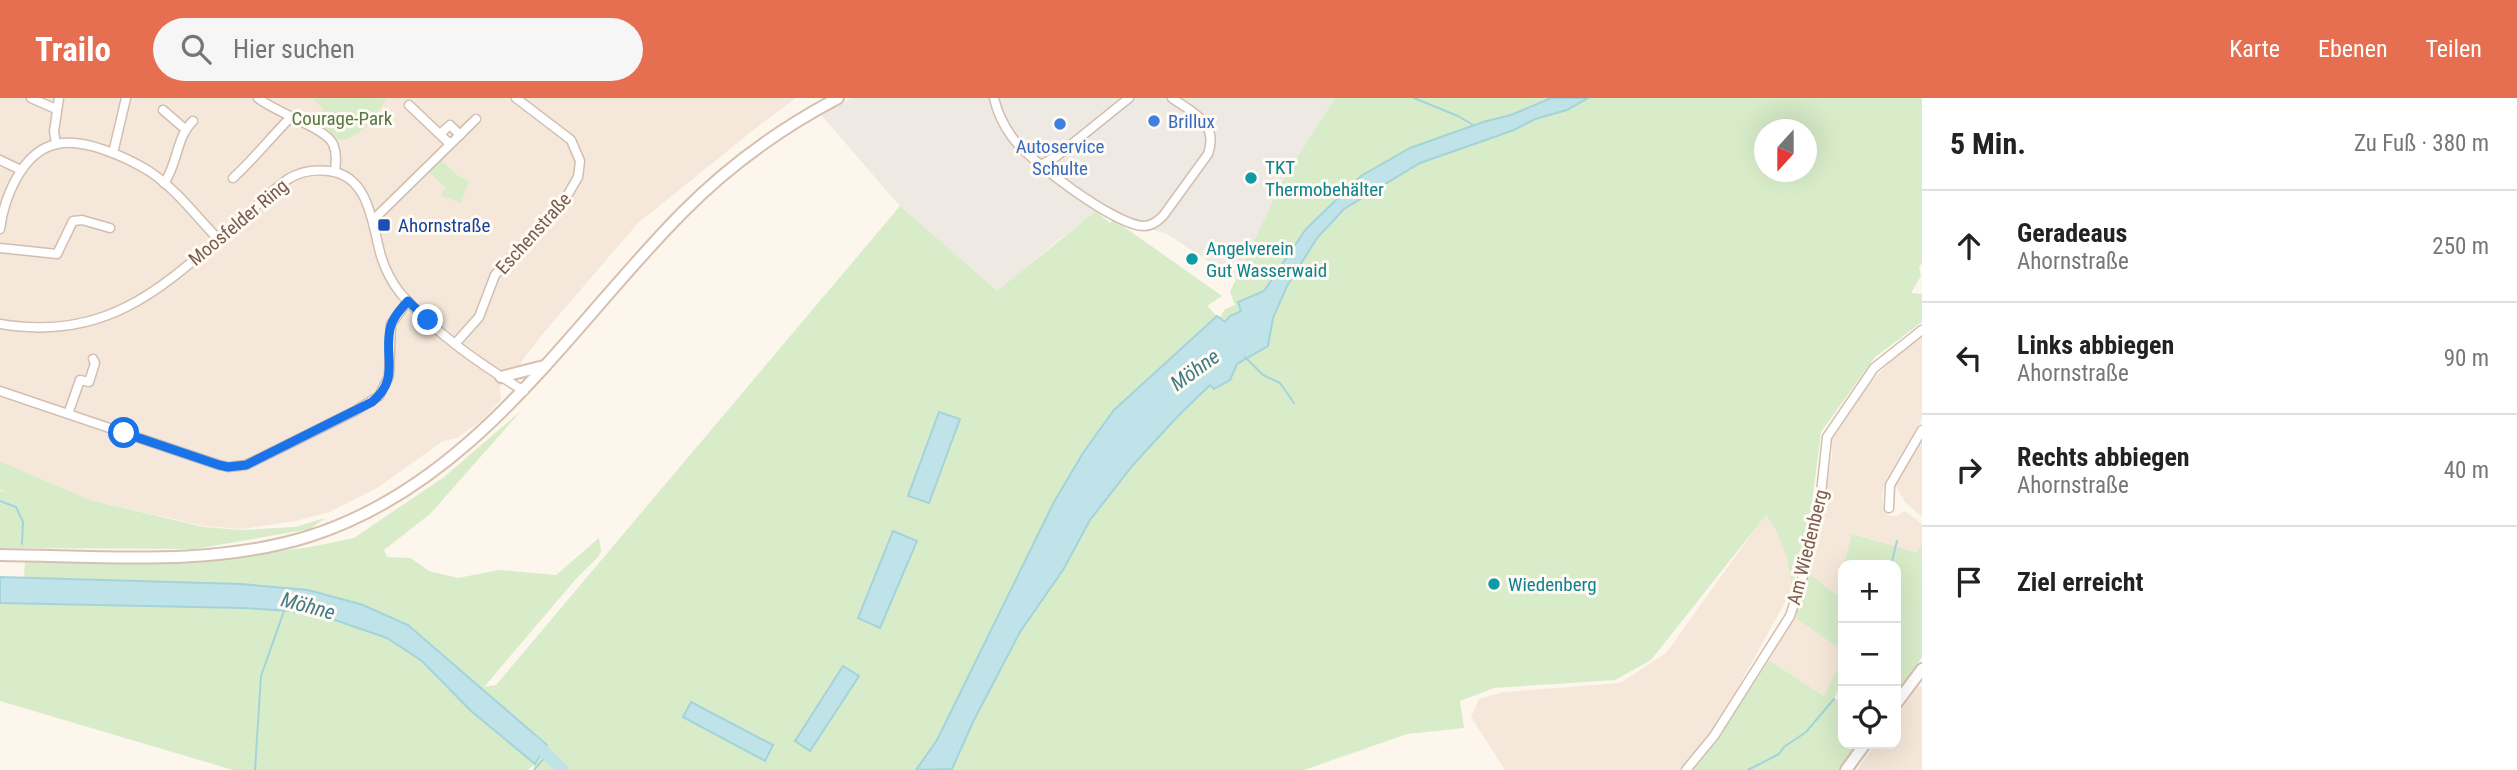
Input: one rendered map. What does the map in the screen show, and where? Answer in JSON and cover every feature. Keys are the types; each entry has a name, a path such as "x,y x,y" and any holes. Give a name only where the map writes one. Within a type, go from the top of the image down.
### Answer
{"main road":[{"path":"0,555 193,555 242,551 309,537 370,513 422,481 469,444 524,391 673,222 711,186 771,139 838,98"},
{"path":"501,377 547,365"},
{"path":"1901,697 1921,671"},
{"path":"1846,770 1861,749"}],"street":[{"path":"31,98 56,109"},
{"path":"56,144 54,131 59,98"},
{"path":"113,153 126,98"},
{"path":"258,98 274,110 321,132 331,141 336,155 335,172 361,191 373,220 384,265 399,292 455,344 524,391"},
{"name":"Eschenstraße","path":"455,344 479,317 495,275 567,196 578,177 580,161 572,140 516,98"},
{"path":"995,98 1012,138 1041,165 1091,203 1143,226 1158,222 1208,154 1211,145 1209,129 1204,121 1172,98"},
{"path":"1041,165 1057,156 1129,98"},
{"path":"409,105 450,144"},
{"path":"163,110 185,129"},
{"path":"233,178 254,159 290,118"},
{"path":"373,220 476,119"},
{"path":"164,183 169,176 185,129 193,121"},
{"path":"440,134 450,125 460,135"},
{"path":"0,229 9,193 21,170 56,144 83,145 113,153 149,172 164,183 218,239"},
{"path":"0,160 21,170"},
{"name":"Moosfelder Ring","path":"0,324 33,327 74,324 123,310 153,292 295,175 314,170 335,172"},
{"path":"0,248 52,254 60,251 73,221 82,220 110,228"},
{"path":"0,391 219,465 246,465 355,411 379,396 389,376 391,324 408,301"},
{"name":"Am Wiedenberg","path":"1686,770 1714,736 1790,616 1819,512 1827,437 1874,368 1922,330"},
{"path":"68,414 80,380 89,382 95,363 93,359"},
{"path":"1889,508 1890,485 1922,430"}],"shaded area":[{"path":"0,98 310,98 313,101 334,98 796,98 638,223 546,330 521,362 519,370 500,387 501,400 481,421 457,438 443,441 377,488 329,512 296,521 243,529 204,526 90,500 0,461"},
{"path":"851,98 1335,98 1292,168 1236,279 1167,234 1096,212 997,292 900,206 821,115"},
{"path":"1922,335 1922,419 1886,480 1882,495 1883,506 1888,515 1896,516 1905,511 1922,524 1922,544 1917,552 1853,534 1846,560 1838,560 1836,595 1809,573 1832,457 1832,437 1869,384"},
{"path":"1922,439 1921,516 1905,502 1895,485"},
{"path":"1766,514 1784,545 1790,564 1792,590 1713,732 1681,770 1505,770 1471,717 1479,699 1504,692 1620,683 1666,653"},
{"path":"1795,618 1838,648 1838,670 1824,696 1769,660"},
{"path":"1922,686 1922,770 1857,770 1872,749 1901,749 1901,710 1918,687"}],"green space":[{"name":"Courage-Park","path":"310,98 386,98 368,125 354,136 338,140 317,125 323,108"},
{"path":"1335,98 1922,98 1922,264 1919,266 1921,276 1911,293 1922,294 1922,322 1875,357 1821,432 1810,518 1792,590 1785,551 1766,515 1651,660 1615,680 1494,688 1460,701 1464,728 1407,734 1304,770 951,770 953,766 949,770 536,770 533,765 528,770 233,770 0,701 0,603 291,611 332,619 387,638 422,661 471,711 531,761 427,648 241,584 24,577 25,561 194,563 354,538 444,477 522,410 430,514 384,550 387,557 411,558 429,571 458,578 499,570 556,575 599,538 599,556 575,580 484,687 496,685 900,206 997,291 1096,211 1110,223 1113,219 1222,296 1207,306 1217,316 1114,410 1090,445 1169,363 1220,317 1225,309 1235,305 1230,292 1283,180","holes":["1085,529 1063,570 1020,632 988,693 1000,660"]},
{"path":"441,160 458,176 469,181 461,203 440,195 446,188 429,172"},
{"path":"0,461 90,500 204,527 243,530 295,527 325,518 310,529 195,549 0,548 0,491 10,493 0,490"},
{"path":"1852,534 1916,552 1922,544 1922,657 1901,686 1901,560 1845,560"},
{"path":"1809,573 1836,595 1838,588 1838,648 1795,618"},
{"path":"1769,660 1824,696 1838,668 1838,690 1834,699 1838,700 1838,749 1855,749 1840,770 1693,770"}],"water":[{"path":"1551,98 1588,98 1567,110 1535,119 1514,130 1420,163 1344,209 1317,238 1287,286 1273,318 1268,346 1237,364 1230,380 1214,389 1210,385 1178,416 1133,465 1090,520 1063,570 1020,632 952,769 916,770 937,740 1054,502 1083,453 1114,410 1217,316 1225,322 1230,316 1241,311 1238,302 1264,291 1306,229 1361,176 1410,148 1511,115"},
{"path":"939,412 960,419 929,503 908,496"},
{"path":"893,531 917,541 880,628 858,618"},
{"path":"0,577 241,584 308,590 363,605 408,625 547,745 535,764 471,711 422,661 387,638 332,619 291,611 242,608 0,603"},
{"path":"843,666 859,676 810,751 795,741"},
{"path":"691,702 773,745 765,761 683,717"}],"waterway":[{"path":"1414,98 1473,125"},
{"path":"1245,357 1263,375 1280,383 1294,403"},
{"path":"0,501 16,507 23,522 22,544"},
{"path":"1892,560 1897,541"},
{"path":"255,770 261,676 284,611"},
{"path":"1748,770 1779,754 1784,747 1806,732 1834,699"},
{"name":"Möhne","path":"533,741 563,770"},
{"path":"534,770 547,755"}],"place":[{"name":"Brillux","path":"1154,121"},
{"name":"Autoservice Schulte","path":"1060,124"},
{"name":"TKT Thermobehälter","path":"1251,178"},
{"name":"Ahornstraße","path":"384,225"},
{"name":"Angelverein Gut Wasserwaid","path":"1192,259"},
{"name":"Wiedenberg","path":"1494,584"}],"route":[{"path":"124,433 219,465 246,465 372,402 384,390 389,376 389,330 398,313 408,301 428,320"}]}
